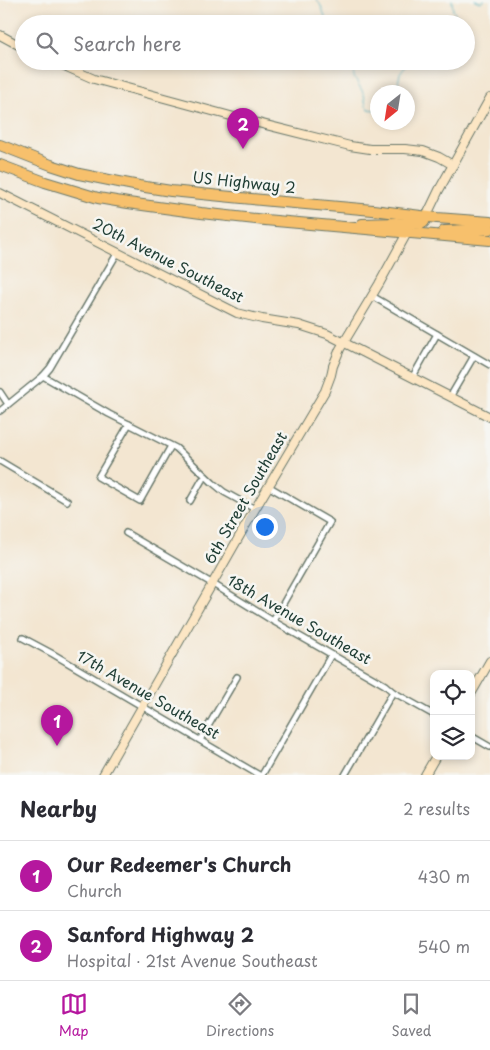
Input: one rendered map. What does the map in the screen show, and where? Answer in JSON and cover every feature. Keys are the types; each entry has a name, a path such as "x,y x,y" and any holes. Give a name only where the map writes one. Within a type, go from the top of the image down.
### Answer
{"highway":[{"name":"US Highway 2","path":"0,146 79,174 139,186 199,194 490,222"},
{"path":"0,165 45,182 98,198 201,213 490,240"},
{"path":"315,224 386,223 416,225 424,222 426,217"},
{"path":"407,233 414,229 452,231 490,229"}],"street":[{"path":"0,35 15,43"},
{"path":"74,70 94,79 357,147 370,150 405,149 423,151 453,165"},
{"path":"426,217 490,98"},
{"name":"20th Avenue Southeast","path":"0,193 237,313 262,319 299,324 327,334 490,418"},
{"name":"6th Street Southeast","path":"103,775 324,391 344,342 407,233"},
{"path":"0,411 43,376 50,368 118,252"},
{"path":"372,296 490,365"},
{"path":"412,378 437,334"},
{"path":"450,397 474,356"},
{"path":"43,376 171,446 182,453 224,492 255,509"},
{"path":"0,392 8,404"},
{"path":"129,424 98,478 140,501 171,446"},
{"path":"0,462 67,501"},
{"path":"190,502 202,480 206,477"},
{"path":"268,486 330,522 273,622"},
{"name":"18th Avenue Southeast","path":"126,533 273,622 385,685 393,692 430,713"},
{"name":"17th Avenue Southeast","path":"23,638 261,775"},
{"path":"261,775 331,655"},
{"path":"475,687 490,661"},
{"path":"200,740 237,677"},
{"path":"345,775 393,692"},
{"path":"475,738 490,747"},
{"path":"425,775 434,760"}],"waterway":[{"path":"316,0 320,4 324,15"},
{"path":"452,0 453,11 457,15"},
{"path":"475,0 480,2 484,0"},
{"path":"353,70 354,77 364,94 366,106 370,109"},
{"path":"397,85 403,70"}],"place":[{"name":"Sanford Highway 2","path":"243,149"},
{"name":"Our Redeemer's Church","path":"57,746"}]}
